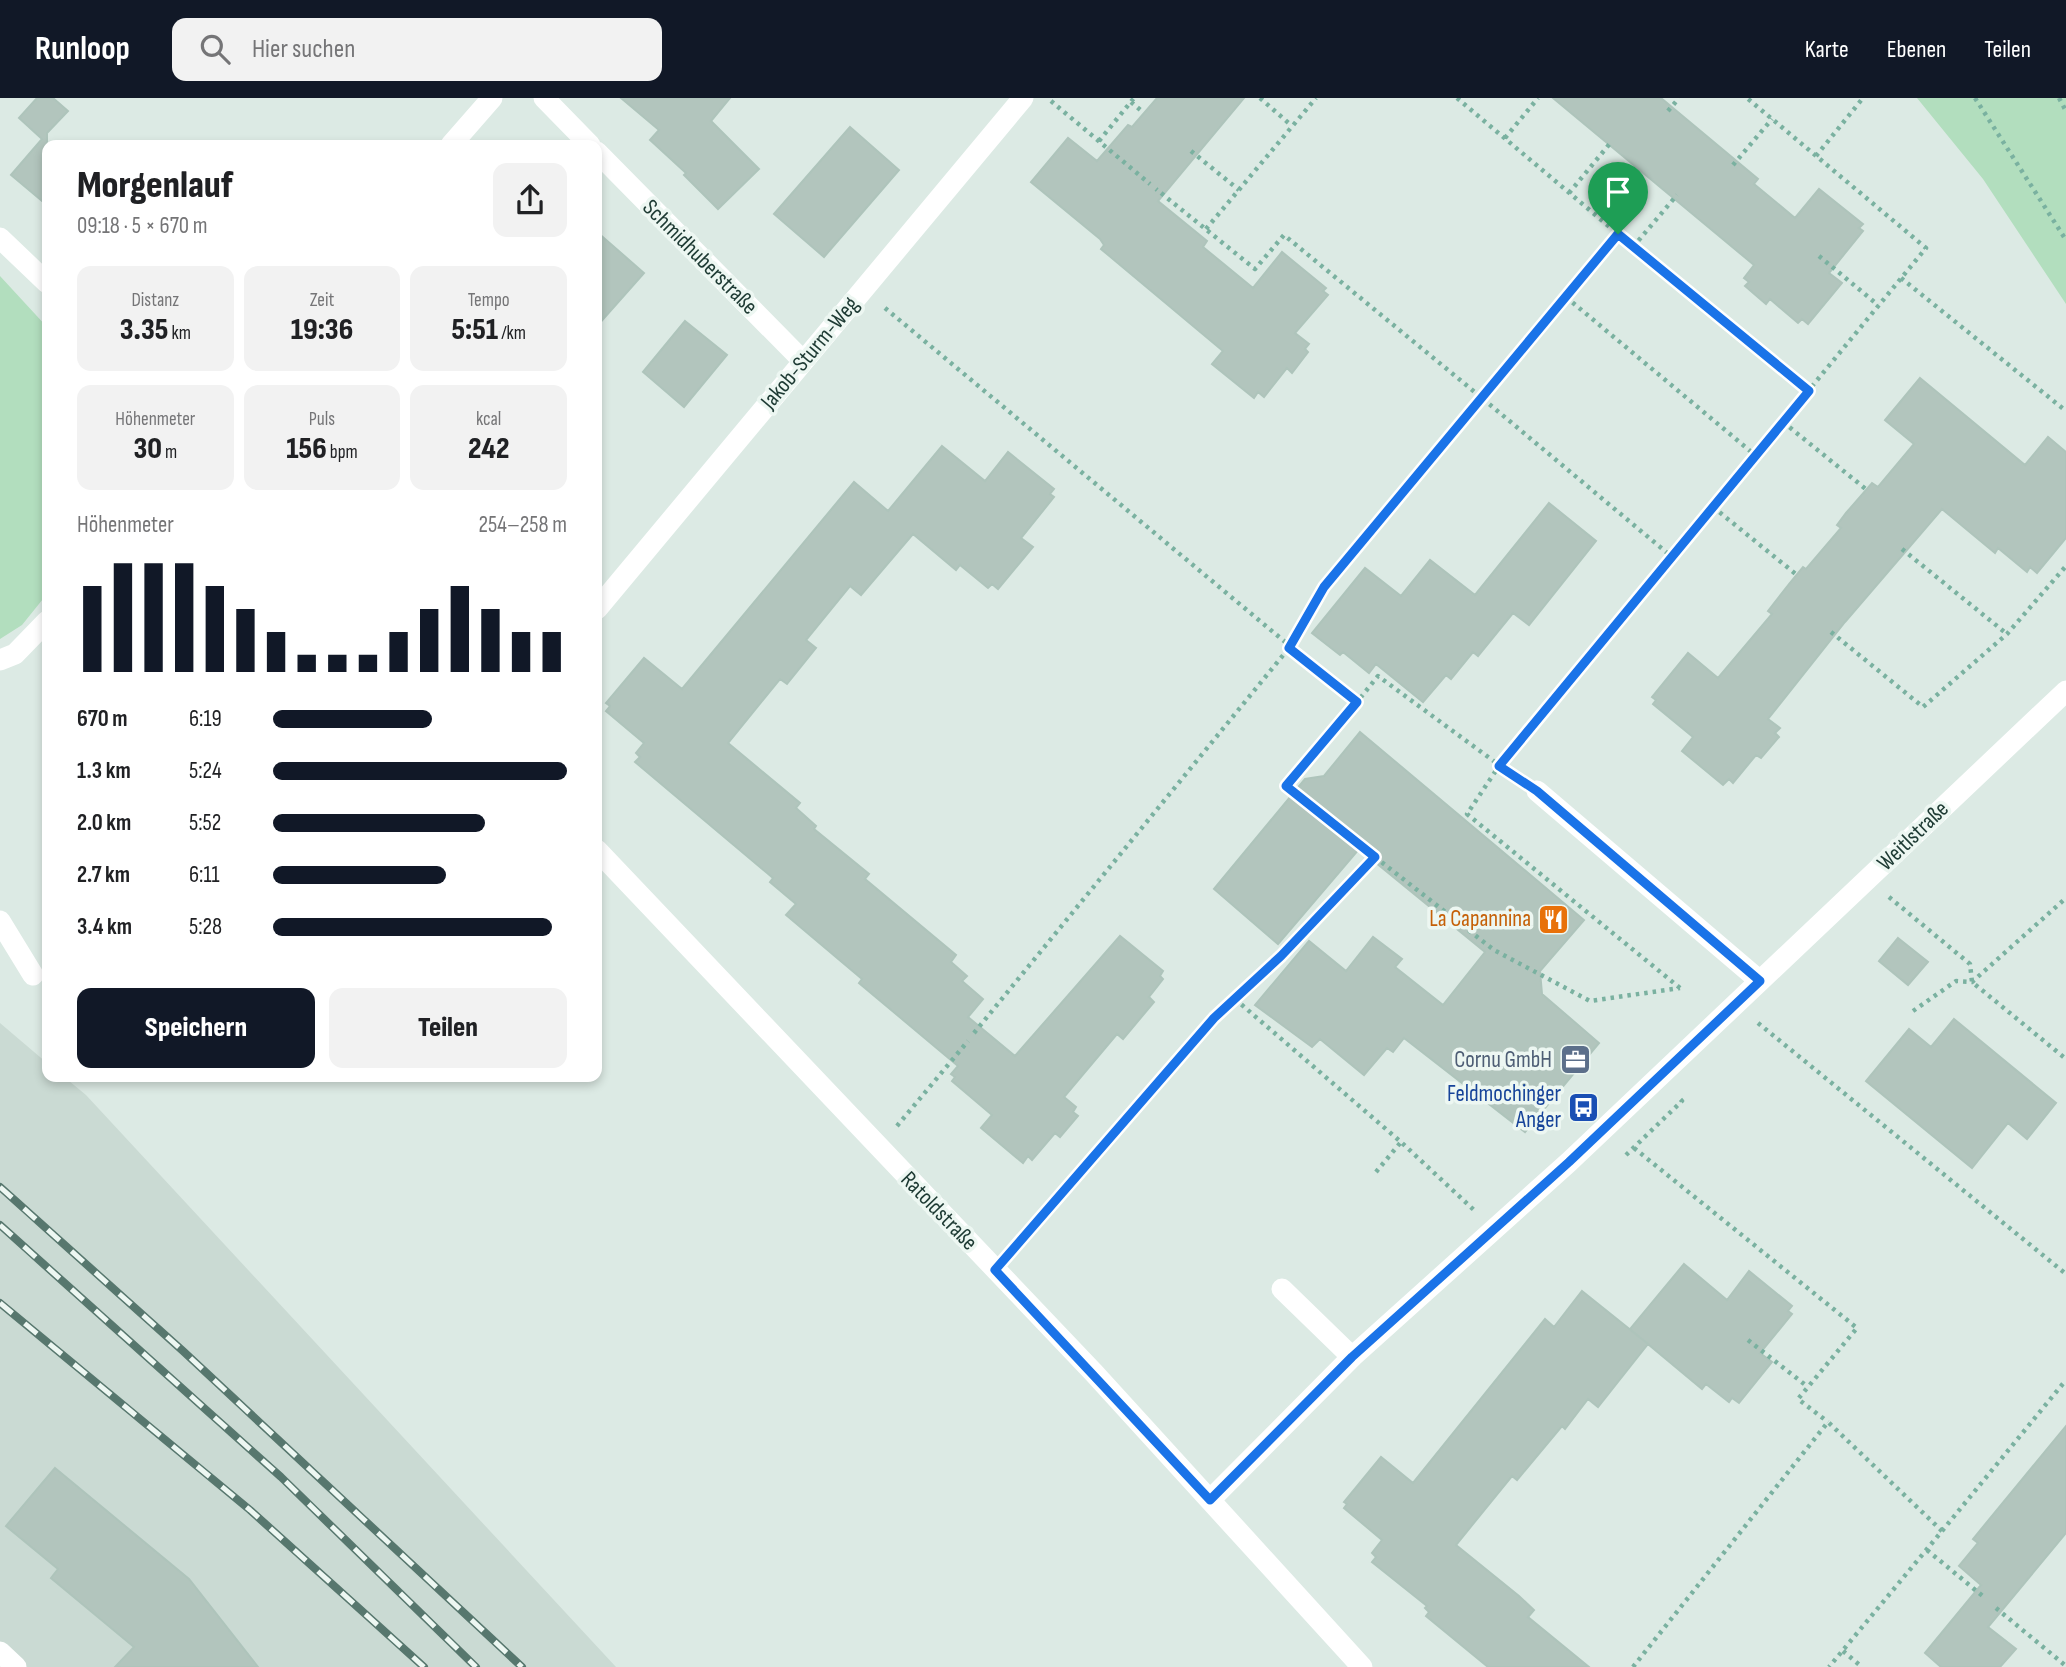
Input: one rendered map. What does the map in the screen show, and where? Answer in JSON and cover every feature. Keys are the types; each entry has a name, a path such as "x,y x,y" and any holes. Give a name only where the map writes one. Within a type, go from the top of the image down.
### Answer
{"street":[{"path":"456,140 492,98"},
{"path":"544,98 585,140"},
{"name":"Jakob-Sturm-Weg","path":"602,603 1023,98"},
{"name":"Schmidhuberstraße","path":"602,157 803,361"},
{"path":"0,238 42,278"},
{"path":"0,660 15,654 42,626"},
{"name":"Weitlstraße","path":"1210,1500 1352,1357 1569,1162 2066,691"},
{"path":"1537,791 1760,981"},
{"name":"Ratoldstraße","path":"602,855 995,1270 1362,1667"},
{"path":"0,921 33,975"},
{"path":"1282,1289 1352,1357"},
{"path":"0,1652 16,1667"}],"path":[{"path":"1047,98 1150,184"},
{"path":"1260,98 1292,126"},
{"path":"1206,229 1316,98"},
{"path":"1457,98 1809,391"},
{"path":"1505,138 1538,98"},
{"path":"1668,111 1679,98"},
{"path":"1537,791 1499,766 1378,676 1286,786 1494,950 1590,1001 1680,988 1467,814 1499,766 1926,248 1747,98"},
{"path":"1816,156 1863,98"},
{"path":"1975,98 2066,240"},
{"path":"2059,98 2066,111"},
{"path":"1098,141 1133,100 1144,113"},
{"path":"1733,165 1772,119"},
{"path":"1569,193 1612,141"},
{"path":"1191,151 1239,190"},
{"path":"1156,189 1255,269 1284,235 1672,556"},
{"path":"1633,247 1677,195"},
{"path":"974,1033 1289,648 1324,587 1618,234"},
{"path":"1819,257 1878,305"},
{"path":"1901,278 2066,411"},
{"path":"863,289 1289,648 1357,702"},
{"path":"1566,297 1755,455"},
{"path":"1783,422 1867,490"},
{"path":"1713,507 1797,575"},
{"path":"1902,549 2007,634"},
{"path":"1831,632 1923,707 2007,634 2066,566"},
{"path":"995,1270 1214,1018 1281,956 1375,857"},
{"path":"1867,880 1970,964 1972,982"},
{"path":"1972,982 2066,898"},
{"path":"1913,1011 1956,981 1972,982 2066,1059"},
{"path":"1235,999 1401,1142 1493,1228"},
{"path":"1735,1005 2066,1274"},
{"path":"879,1148 968,1041"},
{"path":"1376,1172 1401,1142"},
{"path":"1634,1148 1857,1328 1798,1399 1828,1422 1942,1531"},
{"path":"1748,1340 1808,1387"},
{"path":"1829,1667 2066,1380"},
{"path":"1633,1667 1828,1422"},
{"path":"1927,1550 1985,1598"},
{"path":"1996,1608 2066,1666"},
{"path":"1843,1651 1862,1667"}],"shaded area":[{"path":"0,1023 42,1059 42,1082 70,1082 86,1095 616,1667 0,1667"}],"green space":[{"path":"1917,98 2066,98 2066,304 1983,179"},
{"path":"0,276 42,322 42,600 22,625 0,639"}],"building":[{"path":"37,98 53,98 68,111 47,133 47,140 42,140 42,201 11,175 42,139 19,118"},
{"path":"621,98 730,98 711,121 759,169 718,209 684,175 686,173 650,140 659,130"},
{"path":"1157,98 1244,98 1158,201 1207,241 1203,247 1253,288 1282,252 1326,288 1323,291 1328,295 1295,333 1309,344 1305,349 1308,352 1292,373 1287,368 1264,397 1258,392 1254,398 1212,364 1223,351 1101,249 1104,245 1100,239 1031,182 1068,138 1097,161 1128,125 1132,127"},
{"path":"1553,98 1661,98 1758,179 1754,184 1795,218 1819,189 1863,224 1859,228 1863,231 1829,273 1842,283 1808,324 1802,319 1798,323 1770,299 1766,304 1745,286 1749,282 1744,278 1754,265"},
{"path":"850,127 899,170 824,257 774,214"},
{"path":"602,236 644,273 602,320"},
{"path":"685,321 727,355 684,407 643,372"},
{"path":"1920,378 2025,465 2048,437 2066,452 2066,538 2037,573 2030,567 2027,572 1998,548 1995,553 1942,509 1845,622 1768,719 1780,728 1775,733 1779,737 1761,758 1756,755 1733,783 1729,779 1723,785 1682,751 1693,737 1653,704 1656,700 1652,697 1688,653 1718,678 1772,614 1768,611 1803,567 1806,569 1841,528 1837,525 1846,513 1872,483 1878,487 1914,444 1885,420"},
{"path":"942,446 985,481 1008,452 1054,489 1050,494 1054,497 1021,538 1033,547 998,589 992,584 988,588 960,565 956,570 913,534 861,595 850,586 806,640 816,648 787,684 780,679 728,743 800,803 796,808 816,826 814,829 869,874 865,879 956,955 951,962 967,976 962,981 983,999 968,1017 1015,1056 1120,936 1163,971 1160,976 1163,979 1149,997 1154,1002 1123,1039 1117,1034 1064,1097 1076,1107 1073,1112 1078,1116 1060,1137 1055,1133 1032,1160 1028,1156 1023,1163 981,1128 992,1115 952,1081 955,1077 951,1074 958,1066 859,983 862,979 786,915 796,904 770,882 773,878 635,762 640,757 636,753 644,743 606,711 610,706 606,703 644,658 682,689 854,482 888,511"},
{"path":"1549,503 1596,541 1529,625 1513,613 1478,656 1473,652 1451,679 1446,675 1423,702 1376,664 1369,673 1343,652 1340,655 1312,633 1365,568 1401,596 1430,560 1475,595"},
{"path":"1360,732 1584,920 1540,971 1542,994 1599,1043 1525,1132 1404,1038 1393,1052 1387,1048 1364,1075 1320,1039 1312,1047 1255,1005 1309,941 1346,971 1373,937 1402,959 1395,967 1443,1005 1485,952 1359,849 1278,944 1214,889 1305,779 1324,776"},
{"path":"1898,938 1928,962 1908,985 1879,961"},
{"path":"1954,1019 2056,1103 2027,1139 2008,1123 1972,1168 1866,1081 1909,1029 1931,1047"},
{"path":"1684,1264 1727,1300 1749,1271 1792,1306 1788,1311 1792,1314 1760,1353 1772,1362 1739,1403 1732,1398 1729,1402 1706,1384 1702,1389 1630,1329"},
{"path":"1582,1291 1648,1344 1598,1407 1588,1399 1565,1429 1562,1426 1517,1480 1512,1476 1456,1545 1519,1596 1534,1610 1528,1617 1589,1667 1488,1667 1426,1616 1429,1612 1425,1608 1427,1606 1372,1562 1376,1557 1372,1553 1382,1540 1344,1508 1347,1504 1344,1502 1381,1457 1413,1483 1545,1319 1554,1327"},
{"path":"2066,1426 2066,1533 1988,1627 2016,1649 2000,1667 1941,1667 1925,1653 1981,1585 1959,1566 1978,1543 1973,1539"},
{"path":"55,1468 189,1579 258,1667 115,1667 134,1647 51,1578 58,1569 6,1526"}],"railway":[{"path":"0,1187 183,1351 522,1667"},
{"path":"0,1225 281,1477 476,1667"},
{"path":"0,1303 250,1510 424,1667"}],"place":[{"name":"La Capannina","path":"1554,919"},
{"name":"Cornu GmbH","path":"1575,1060"},
{"name":"Feldmochinger Anger","path":"1584,1107"}],"route":[{"path":"1618,234 1809,391 1499,766 1537,791 1760,981 1569,1162 1352,1357 1210,1500 995,1270 1214,1018 1281,956 1375,857 1286,786 1357,702 1289,648 1324,587 1618,234"}]}
